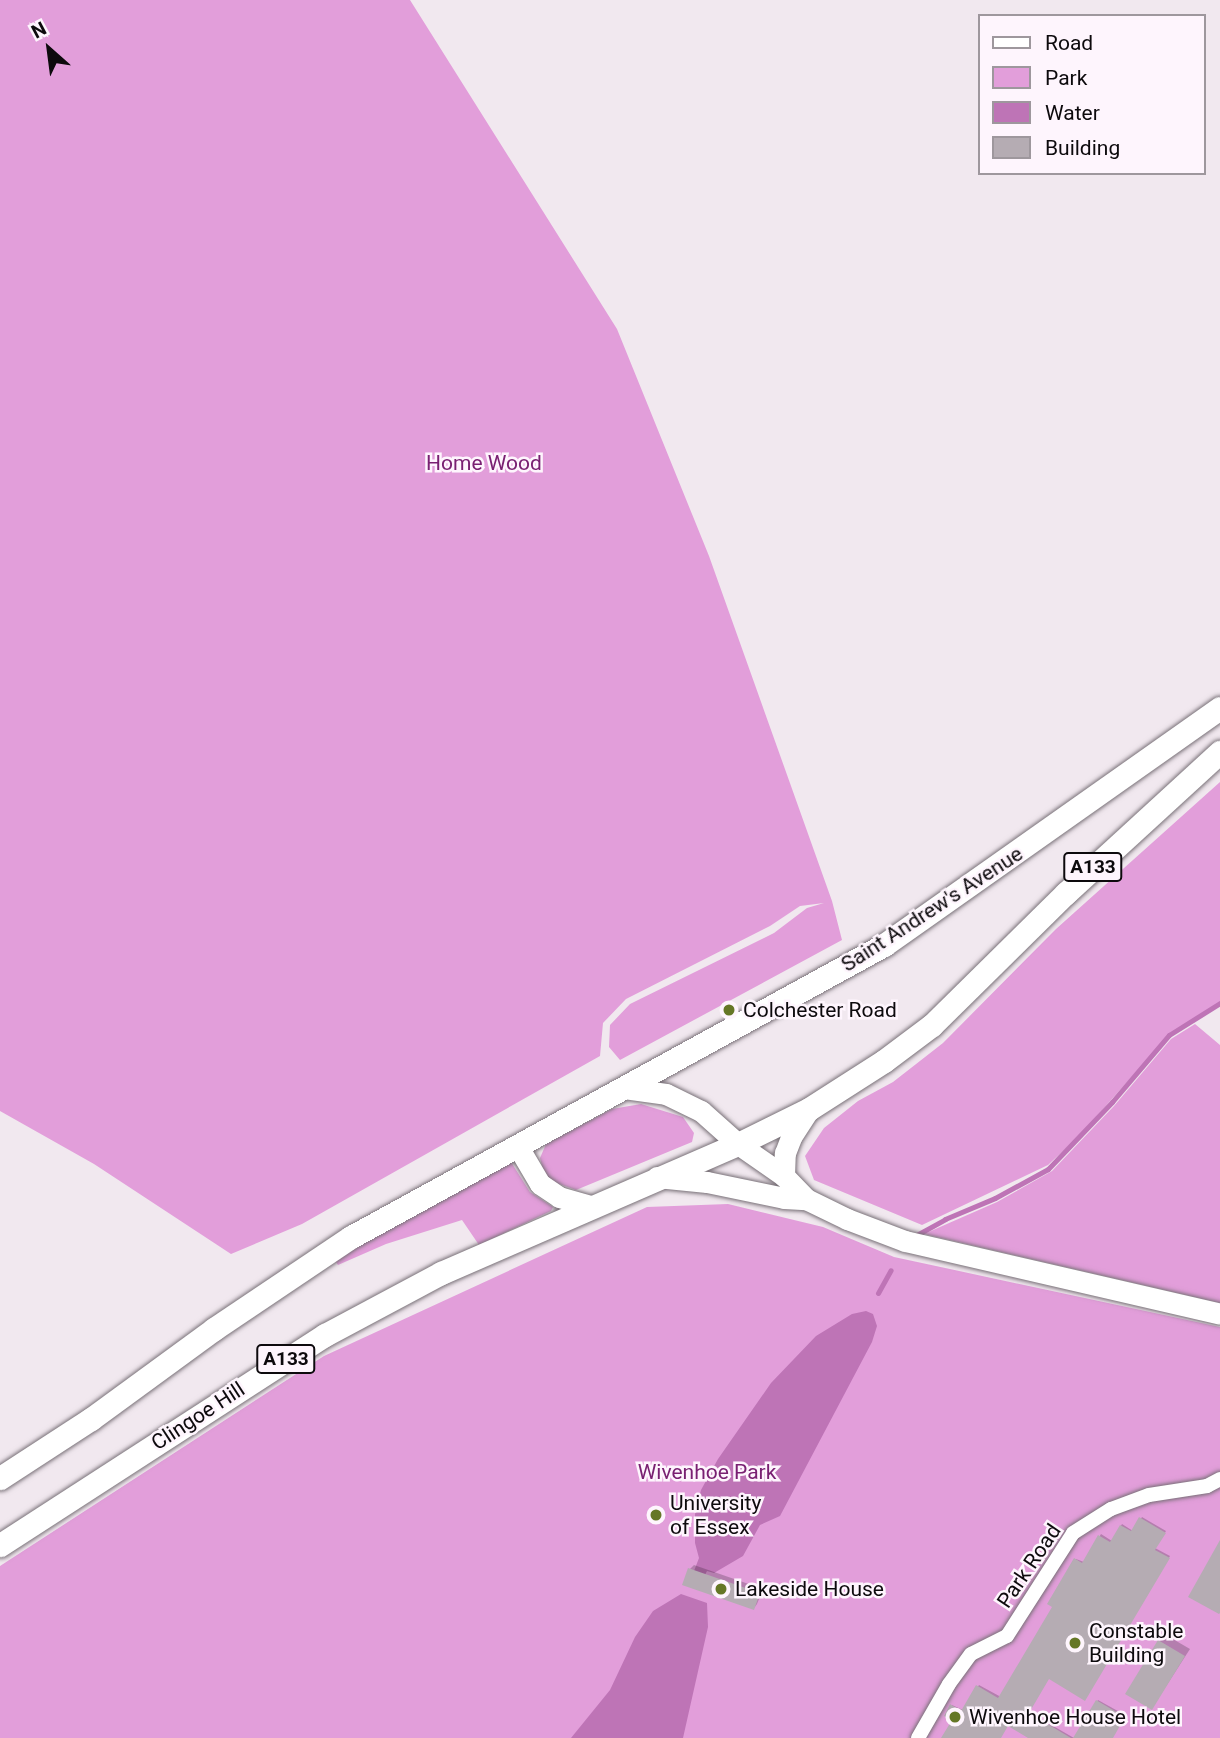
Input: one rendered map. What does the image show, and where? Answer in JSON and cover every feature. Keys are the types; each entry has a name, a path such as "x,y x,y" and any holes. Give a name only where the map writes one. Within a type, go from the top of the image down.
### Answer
{"main road":[{"name":"Saint Andrew's Avenue","path":"517,1145 884,945 1220,708"},
{"name":"A133","path":"591,1206 738,1144 809,1109 884,1061 932,1025 1075,884 1220,752"},
{"path":"624,1088 666,1094 684,1101 701,1111 738,1144 784,1176 806,1199 847,1219 905,1241 1220,1314"},
{"path":"784,1176 785,1153 791,1137 809,1109"},
{"path":"517,1145 540,1184 559,1197 591,1206"},
{"name":"A133","path":"0,1478 92,1419 214,1328 351,1237 517,1145"},
{"path":"657,1177 707,1182 784,1198 806,1199"},
{"name":"Clingoe Hill","path":"0,1545 325,1335 441,1273 591,1206"}],"street":[{"name":"Park Road","path":"918,1738 949,1684 971,1654 1007,1636 1073,1533 1111,1509 1149,1495 1207,1486 1220,1479"}],"green space":[{"name":"Home Wood","path":"0,0 410,0 617,329 709,556 832,901 842,940 620,1060 609,1047 610,1025 630,1004 774,933 807,908 824,903 800,906 770,926 626,999 603,1023 600,1056 302,1224 231,1254 94,1164 0,1111"},
{"path":"1220,782 1220,1003 1169,1035 1078,1137 1048,1165 922,1225 814,1180 805,1156 824,1128 858,1101 893,1082 943,1043 1056,929"},
{"path":"1195,1024 1220,1045 1220,1303 924,1234 997,1202 1052,1171 1114,1106 1171,1039"},
{"path":"641,1104 683,1117 694,1133 692,1142 576,1190 551,1181 543,1170 540,1158 546,1144 612,1109"},
{"path":"511,1162 530,1192 553,1207 551,1211 479,1245 462,1220 386,1244 338,1265 334,1259 379,1230"},
{"name":"Wivenhoe Park","path":"728,1204 823,1227 894,1257 1220,1327 1220,1738 0,1738 0,1566 324,1356 647,1207"}],"water":[{"path":"866,1311 873,1314 877,1326 872,1342 780,1516 760,1525 743,1556 714,1573 707,1571 705,1575 694,1571 699,1558 695,1543 695,1514 701,1490 718,1459 771,1383 816,1336 852,1314"},
{"path":"681,1594 707,1603 708,1627 683,1738 571,1738 610,1690 635,1637 653,1611"}],"building":[{"name":"Constable Building","path":"1139,1517 1166,1533 1155,1550 1170,1558 1085,1701 1049,1679 1029,1713 1071,1738 1028,1738 1008,1726 1001,1738 941,1738 952,1720 944,1716 950,1704 961,1711 976,1685 998,1698 1052,1607 1047,1604 1074,1558 1082,1563 1098,1535 1110,1542 1120,1525 1131,1531"},
{"path":"1220,1540 1220,1613 1219,1614 1188,1597"},
{"name":"Lakeside House","path":"688,1568 760,1593 754,1610 682,1585"},
{"path":"1158,1640 1185,1656 1152,1710 1125,1694"},
{"name":"Constable Building","path":"1096,1700 1125,1717 1113,1738 1073,1738"}],"waterway":[{"path":"913,1237 1048,1169 1112,1102 1169,1035 1220,1003"},
{"path":"878,1293 891,1270"}],"place":[{"name":"Colchester Road","path":"729,1010"},
{"name":"University of Essex","path":"656,1515"},
{"name":"Lakeside House","path":"721,1589"},
{"name":"Constable Building","path":"1075,1643"},
{"name":"Wivenhoe House Hotel","path":"955,1717"}]}
